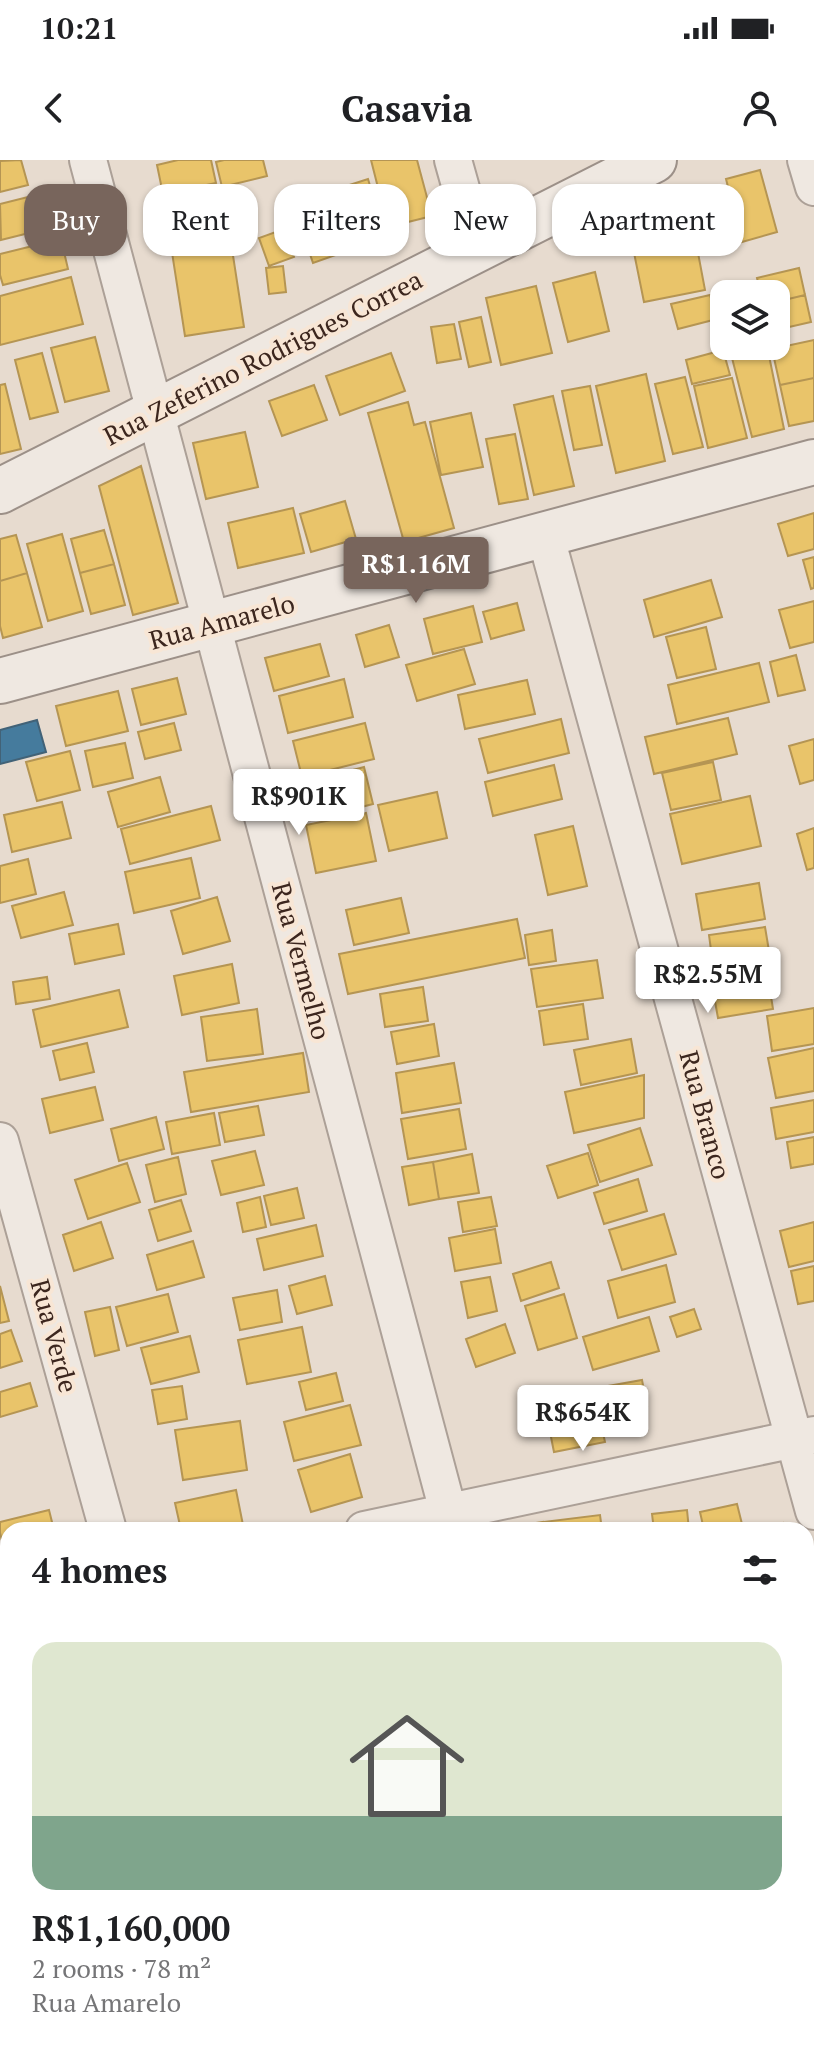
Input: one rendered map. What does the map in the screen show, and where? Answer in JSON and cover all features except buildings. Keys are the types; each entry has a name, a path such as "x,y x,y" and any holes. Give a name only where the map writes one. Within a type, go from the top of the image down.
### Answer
{"street":[{"name":"Rua Vermelho","path":"88,160 451,1521"},
{"path":"453,160 460,184"},
{"name":"Rua Zeferino Rodrigues Correa","path":"536,220 654,160"},
{"path":"806,160 814,187"},
{"name":"Rua Zeferino Rodrigues Correa","path":"0,491 464,256"},
{"name":"Rua Amarelo","path":"0,681 814,462"},
{"name":"Rua Branco","path":"545,534 804,1437 814,1511"},
{"name":"Rua Verde","path":"0,1141 106,1522"},
{"path":"451,1521 804,1437"}]}
